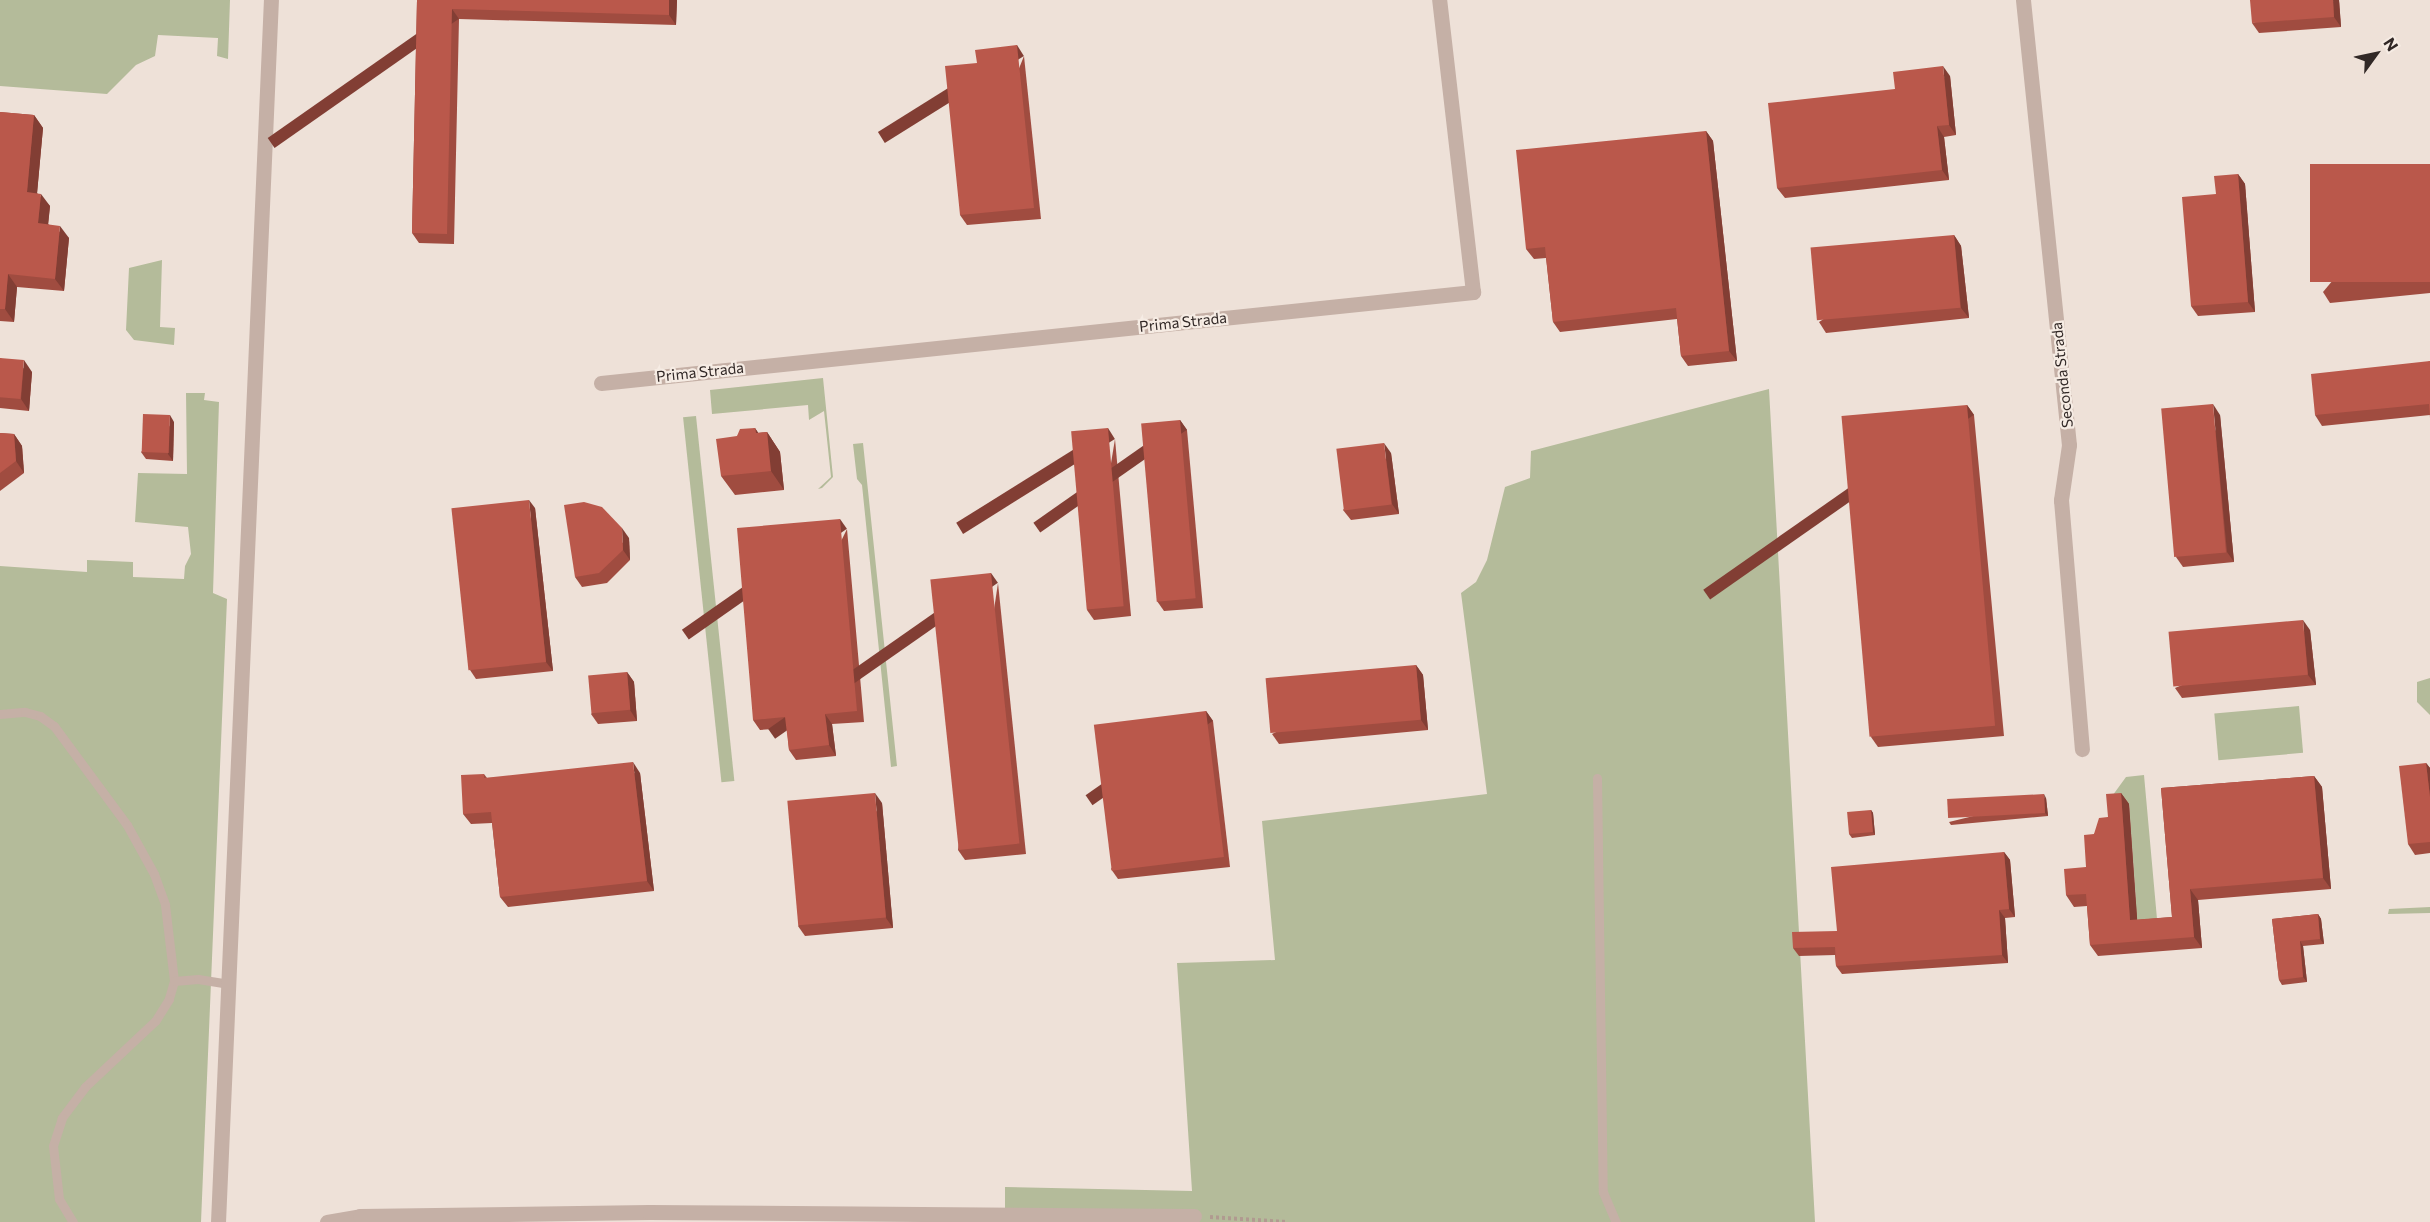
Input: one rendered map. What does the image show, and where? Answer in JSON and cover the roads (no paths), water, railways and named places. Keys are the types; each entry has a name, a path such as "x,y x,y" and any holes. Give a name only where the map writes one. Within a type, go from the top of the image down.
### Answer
{"street":[{"path":"218,1222 271,0"},
{"name":"Prima Strada","path":"601,383 1473,292 1439,0"},
{"name":"Seconda Strada","path":"2023,0 2069,445 2061,500 2082,750"},
{"path":"327,1222 360,1215 649,1212 1194,1216"}],"lane":[{"path":"0,714 25,712 40,716 54,726 127,825 154,874 165,905 174,981 169,999 155,1021 84,1087 62,1118 53,1146 54,1176 58,1199 73,1222"},
{"path":"1597,778 1604,1192 1616,1222"},
{"path":"174,981 198,979 228,984"}]}
